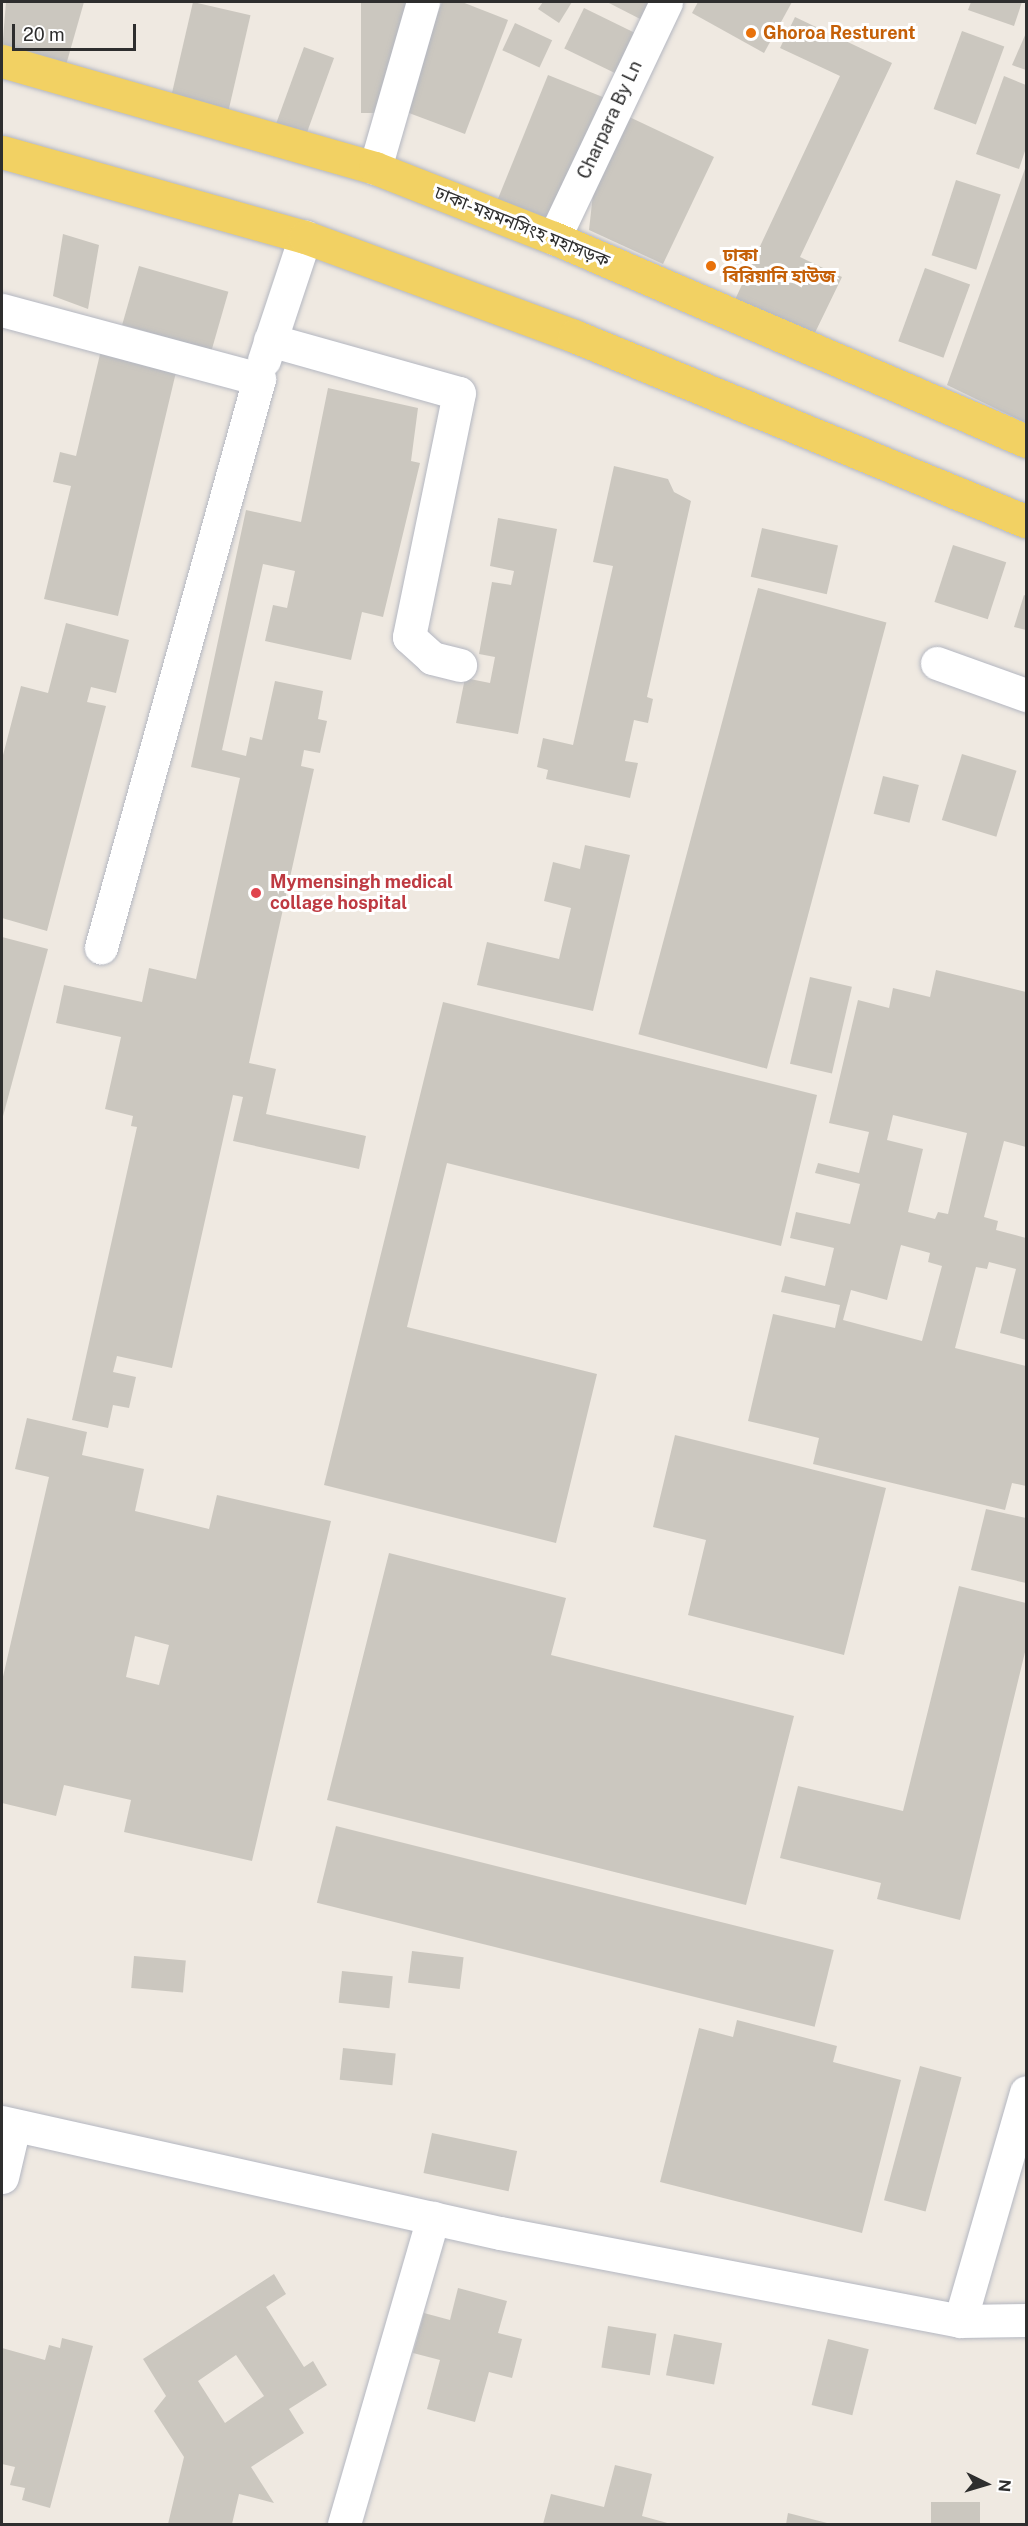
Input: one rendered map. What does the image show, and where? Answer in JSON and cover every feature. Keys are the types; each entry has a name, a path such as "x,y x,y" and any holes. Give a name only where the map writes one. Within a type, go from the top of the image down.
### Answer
{"main road":[{"name":"ঢাকা-ময়মনসিংহ মহাসড়ক","path":"2,61 375,168 554,238 1026,441"},
{"path":"2,152 305,237 574,336 1026,521"}],"street":[{"path":"375,168 423,2"},
{"name":"Charpara By Ln","path":"554,238 666,2"},
{"path":"101,947 270,340 305,237"},
{"path":"2,310 259,379"},
{"path":"270,340 459,393 409,637 432,658 460,665"},
{"path":"937,663 1026,694"},
{"path":"960,2320 1026,2092"},
{"path":"2,2177 8,2124 433,2218 960,2320 1026,2320"},
{"path":"344,2524 433,2218"}],"building":[{"path":"6,2 84,2 64,72 2,51"},
{"path":"193,2 250,15 227,116 170,102"},
{"path":"361,2 413,2 413,113 361,113"},
{"path":"442,2 462,2 508,20 465,134 401,110"},
{"path":"543,2 572,2 559,23 538,9"},
{"path":"607,2 656,2 646,22"},
{"name":"Ghoroa Resturent","path":"698,2 792,2 764,53 692,13"},
{"path":"971,2 1022,2 1014,26 968,10"},
{"path":"584,8 640,35 620,76 564,48"},
{"path":"795,17 892,63 800,257 842,277 810,343 732,306 840,76 780,48"},
{"path":"515,23 552,40 539,68 502,50"},
{"path":"962,31 1004,46 976,124 934,109"},
{"path":"1026,33 1026,70 1012,65"},
{"path":"304,47 334,58 306,136 276,125"},
{"path":"548,75 605,98 554,224 497,201"},
{"path":"1004,76 1026,85 1026,148 1019,169 976,154"},
{"path":"623,114 714,157 663,264 589,230 595,176"},
{"path":"1026,166 1026,423 947,385"},
{"path":"956,180 1001,195 976,270 932,255"},
{"path":"63,234 99,245 88,309 53,296"},
{"path":"139,266 228,292 212,350 122,325"},
{"path":"925,268 970,284 943,358 898,341"},
{"path":"101,350 177,368 118,616 44,599 71,486 53,482 60,452 76,456"},
{"path":"328,388 418,408 411,461 420,463 383,617 362,612 351,660 265,641 273,605 287,608 295,571 263,564 222,750 246,756 250,737 262,740 275,681 323,691 318,719 327,721 320,753 304,750 301,766 314,769 249,1063 276,1069 266,1114 366,1136 359,1169 233,1141 243,1097 233,1095 172,1368 117,1356 113,1372 136,1377 129,1408 113,1405 108,1428 72,1420 137,1127 131,1126 133,1116 105,1109 121,1037 56,1023 64,985 142,1002 149,968 196,979 240,778 191,767 246,510 301,522"},
{"path":"614,466 668,479 674,492 691,501 647,697 653,699 648,723 634,720 625,761 638,763 630,798 546,779 548,770 537,767 543,738 573,745 613,566 593,562"},
{"path":"498,518 557,529 518,734 456,723 465,678 490,683 495,657 479,654 492,582 511,585 514,571 490,566"},
{"path":"762,528 838,546 827,594 751,577"},
{"path":"953,545 1006,562 988,619 934,602"},
{"path":"758,588 886,622 767,1069 638,1034"},
{"path":"1024,595 1026,596 1026,630 1014,627"},
{"path":"66,623 129,640 116,693 91,687 87,702 106,706 47,931 2,918 2,759 21,686 48,693"},
{"path":"962,754 1017,771 996,837 942,820"},
{"path":"883,776 919,785 909,823 874,814"},
{"path":"585,845 630,855 593,1011 477,985 487,942 559,959 571,908 544,901 553,862 580,869"},
{"path":"2,937 48,949 2,1120"},
{"path":"936,970 1026,992 1026,1147 1004,1141 984,1217 998,1221 996,1230 1026,1238 1026,1340 1000,1333 1016,1269 989,1262 987,1269 976,1267 955,1348 1026,1366 1026,1486 1012,1483 1005,1510 813,1464 819,1438 748,1421 773,1314 835,1328 840,1305 781,1292 785,1276 825,1286 834,1248 790,1238 796,1212 850,1224 860,1184 815,1173 818,1163 859,1173 869,1132 829,1123 858,1000 889,1008 893,988 930,997","holes":["893,1115 967,1133 948,1214 938,1212 935,1219 908,1212 923,1149 887,1140","901,1245 930,1253 928,1262 942,1266 922,1341 843,1320 851,1290 887,1300"]},
{"path":"810,977 852,987 832,1073 790,1064"},
{"path":"443,1002 817,1095 781,1246 447,1163 407,1327 597,1374 556,1543 324,1485"},
{"path":"27,1418 87,1432 82,1455 144,1469 135,1511 209,1529 217,1495 331,1521 252,1861 124,1832 131,1800 64,1785 56,1816 2,1803 2,1681 49,1477 15,1469","holes":["135,1636 169,1645 159,1685 126,1677"]},
{"path":"675,1435 886,1488 844,1655 688,1615 706,1540 653,1527"},
{"path":"986,1509 1026,1518 1026,1583 971,1570"},
{"path":"389,1553 566,1598 551,1655 794,1716 746,1905 327,1800"},
{"path":"959,1586 1026,1603 1026,1648 960,1920 877,1899 881,1883 780,1858 798,1786 903,1811"},
{"path":"336,1826 834,1950 815,2027 317,1903"},
{"path":"412,1951 464,1957 460,1989 408,1983"},
{"path":"134,1956 186,1961 183,1992 131,1988"},
{"path":"342,1971 393,1976 389,2008 339,2003"},
{"path":"737,2020 837,2046 833,2062 901,2080 862,2233 660,2182 699,2028 733,2037"},
{"path":"343,2048 396,2054 392,2085 340,2080"},
{"path":"920,2066 962,2077 926,2211 884,2200"},
{"path":"432,2133 517,2151 509,2191 423,2173"},
{"path":"274,2274 286,2294 266,2307 304,2367 313,2361 327,2385 289,2409 304,2433 251,2467 274,2503 239,2494 232,2524 168,2524 184,2457 154,2411 166,2396 143,2359","holes":["236,2355 264,2396 225,2423 198,2381"]},
{"path":"458,2288 507,2301 498,2333 522,2339 512,2378 489,2372 475,2422 427,2409 440,2360 413,2353 424,2313 450,2320"},
{"path":"608,2326 656,2334 650,2375 601,2367"},
{"path":"674,2334 722,2343 714,2385 666,2375"},
{"path":"62,2338 93,2346 50,2508 22,2500 25,2488 10,2485 15,2467 2,2464 2,2348 45,2360 49,2345 60,2348"},
{"path":"828,2339 869,2349 852,2415 812,2405"},
{"path":"615,2465 652,2474 642,2516 671,2524 543,2524 551,2494 604,2507"},
{"path":"931,2502 980,2502 980,2524 931,2524"},
{"path":"788,2513 831,2524 786,2524"}],"place":[{"name":"Ghoroa Resturent","path":"751,33"},
{"name":"ঢাকা বিরিয়ানি হাউজ","path":"711,266"},
{"name":"Mymensingh medical collage hospital","path":"256,893"}]}
